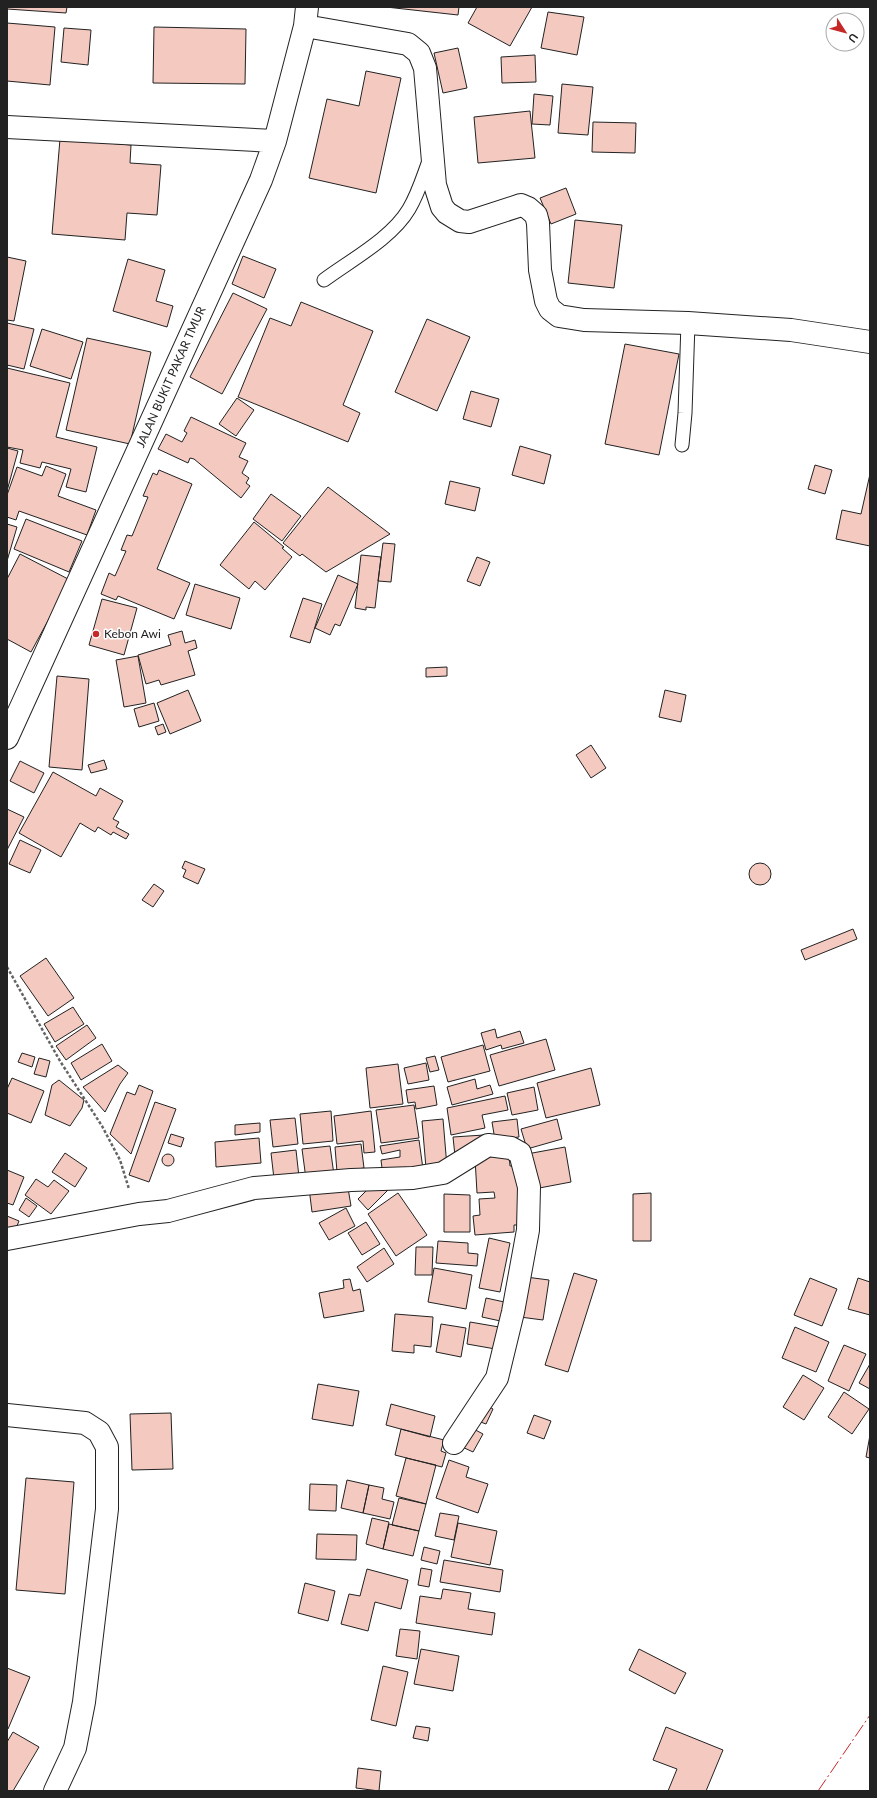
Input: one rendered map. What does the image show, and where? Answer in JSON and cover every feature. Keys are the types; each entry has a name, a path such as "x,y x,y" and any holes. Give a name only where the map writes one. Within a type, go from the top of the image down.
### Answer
{"street":[{"name":"JALAN BUKIT PAKAR TMUR","path":"7,738 254,194 275,141 306,16"},
{"path":"306,16 408,44 418,53 425,68 435,185 442,207 447,213 460,220 469,222 521,205 528,208 536,215 538,223 540,270 546,301 550,309 560,316 584,320 688,323 791,330 870,342"},
{"path":"7,127 275,141"},
{"path":"7,1239 139,1214 168,1211 254,1188 351,1180 413,1178 443,1173 488,1145 511,1148 520,1153 529,1187 528,1230 513,1312 497,1378 454,1442"},
{"path":"7,1415 85,1424 99,1432 107,1447 107,1509 84,1702 75,1748 55,1791"}],"lane":[{"path":"324,280 389,232 408,210 418,190 432,152"},
{"path":"682,445 685,413 688,323"}],"path":[{"path":"7,967 60,1060 102,1126 120,1160 139,1214"}],"building":[{"path":"7,7 67,7 66,13 7,9"},
{"path":"386,7 459,7 458,15"},
{"path":"477,7 532,7 510,46 468,23"},
{"path":"548,12 584,17 577,55 541,48"},
{"path":"7,23 55,27 50,85 7,81"},
{"path":"154,27 246,29 245,84 153,83"},
{"path":"64,28 91,30 88,65 61,62"},
{"path":"458,48 467,88 443,93 434,53"},
{"path":"535,55 536,82 502,83 501,57"},
{"path":"366,71 401,78 376,193 309,178 327,99 359,106"},
{"path":"562,84 593,87 588,135 558,133"},
{"path":"534,94 553,96 550,125 532,124"},
{"path":"530,111 535,158 478,163 474,117"},
{"path":"593,122 636,123 635,153 592,152"},
{"path":"60,139 131,145 130,163 161,165 157,215 127,213 125,240 52,234"},
{"path":"566,188 576,214 551,224 540,198"},
{"path":"575,220 622,225 614,288 568,283"},
{"path":"243,256 276,269 264,298 232,284"},
{"path":"7,257 26,261 14,321 7,320"},
{"path":"128,259 165,270 156,301 173,306 167,327 113,311"},
{"path":"233,293 267,309 222,394 190,377"},
{"path":"301,302 373,331 343,405 360,413 348,442 238,397 270,318 291,326"},
{"path":"427,319 470,337 437,411 395,392"},
{"path":"7,323 34,329 24,369 7,365"},
{"path":"42,329 83,342 71,379 30,366"},
{"path":"87,338 151,352 130,444 66,430"},
{"path":"625,344 679,354 659,455 605,444"},
{"path":"7,368 70,383 56,437 97,447 86,492 66,487 71,469 42,462 40,468 20,463 23,450 7,447"},
{"path":"471,391 499,399 491,427 463,419"},
{"path":"237,398 254,410 236,436 219,424"},
{"path":"191,417 246,443 239,457 248,461 242,473 249,478 246,483 250,486 241,498 194,459 190,458 188,463 158,449 166,434 182,442 187,433 184,431"},
{"path":"520,446 551,455 544,484 512,475"},
{"path":"7,448 18,451 7,491"},
{"path":"815,465 832,470 825,494 808,489"},
{"path":"46,466 66,474 58,496 96,510 87,535 19,511 16,520 7,517 7,495 17,467 42,476"},
{"path":"159,470 192,484 157,569 190,583 174,619 118,596 116,600 101,594 109,573 115,576 126,551 121,550 127,535 132,536 148,497 143,496 153,473 157,475"},
{"path":"870,474 870,546 836,539 842,510 861,514"},
{"path":"450,481 480,488 475,511 445,504"},
{"path":"328,487 390,534 326,572 302,554 300,556 283,543"},
{"path":"271,494 301,516 282,541 253,519"},
{"path":"26,519 82,541 69,572 14,549"},
{"path":"254,522 284,547 282,548 292,557 265,590 255,581 249,589 220,565"},
{"path":"7,524 17,527 7,561"},
{"path":"383,543 395,544 391,582 378,581"},
{"path":"20,554 70,580 31,652 7,639 7,579"},
{"path":"361,555 381,557 375,608 366,607 366,610 355,608"},
{"path":"477,557 490,562 480,586 467,581"},
{"path":"338,575 358,584 340,626 335,624 330,635 315,628"},
{"path":"195,584 240,598 231,629 186,615"},
{"path":"303,598 322,604 310,643 290,637"},
{"path":"102,599 137,608 124,655 89,645"},
{"path":"182,631 185,643 195,640 197,648 188,651 195,675 161,685 159,680 146,684 138,655 171,645 168,635"},
{"path":"138,656 146,703 124,707 116,660"},
{"path":"447,667 447,676 426,677 426,668"},
{"path":"57,676 89,679 82,770 49,767"},
{"path":"188,690 201,721 170,734 157,703"},
{"path":"665,690 686,695 681,722 659,717"},
{"path":"154,703 159,721 139,727 134,709"},
{"path":"163,724 166,732 158,735 155,727"},
{"path":"591,745 606,768 591,778 576,755"},
{"path":"104,760 107,769 91,773 88,765"},
{"path":"20,761 44,773 34,793 10,781"},
{"path":"53,772 96,796 100,788 123,801 113,819 119,822 116,827 129,834 126,839 113,832 111,835 98,827 95,832 80,823 61,857 19,833"},
{"path":"7,809 24,817 7,850"},
{"path":"20,840 41,850 30,873 9,864"},
{"path":"185,861 205,869 198,884 183,877 186,870 182,868"},
{"path":"760,863 764,864 770,870 770,878 764,884 760,885 756,884 750,878 749,874 750,870 756,864"},
{"path":"154,884 164,891 153,907 142,900"},
{"path":"853,929 857,939 805,960 801,950"},
{"path":"46,958 74,998 48,1016 20,976"},
{"path":"73,1007 84,1024 55,1042 44,1024"},
{"path":"87,1025 96,1038 66,1060 56,1046"},
{"path":"495,1029 497,1038 520,1031 524,1043 502,1049 501,1045 486,1050 481,1033"},
{"path":"546,1039 555,1070 499,1086 490,1055"},
{"path":"102,1044 112,1061 81,1080 71,1063"},
{"path":"483,1045 490,1071 448,1082 441,1057"},
{"path":"22,1053 35,1057 32,1067 18,1062"},
{"path":"435,1056 439,1070 430,1072 426,1058"},
{"path":"39,1058 50,1061 46,1077 34,1074"},
{"path":"426,1063 429,1080 408,1084 404,1068"},
{"path":"398,1064 403,1104 370,1108 366,1068"},
{"path":"118,1065 128,1073 120,1084 105,1112 83,1087"},
{"path":"591,1068 600,1105 546,1118 537,1083"},
{"path":"12,1078 44,1091 31,1123 7,1113 7,1089"},
{"path":"475,1079 477,1089 490,1085 493,1094 452,1105 447,1087"},
{"path":"59,1080 84,1100 82,1108 70,1126 45,1115 52,1085"},
{"path":"139,1085 153,1091 131,1154 110,1134 127,1092 135,1095"},
{"path":"434,1086 437,1105 416,1109 415,1102 408,1103 406,1090"},
{"path":"534,1087 538,1110 512,1115 507,1093"},
{"path":"505,1096 508,1110 482,1115 485,1128 451,1135 447,1108"},
{"path":"155,1102 176,1109 149,1182 129,1175"},
{"path":"414,1105 419,1138 381,1143 376,1110"},
{"path":"331,1111 333,1141 303,1144 300,1114"},
{"path":"371,1111 375,1152 364,1153 363,1141 337,1144 334,1116"},
{"path":"295,1118 298,1144 273,1147 270,1120"},
{"path":"443,1119 447,1167 426,1168 422,1121"},
{"path":"517,1119 519,1137 495,1140 492,1122"},
{"path":"557,1119 562,1139 527,1149 521,1129"},
{"path":"260,1123 260,1132 235,1135 235,1125"},
{"path":"171,1134 184,1138 181,1147 168,1143"},
{"path":"484,1135 485,1146 455,1156 453,1137"},
{"path":"259,1138 261,1163 216,1167 215,1142"},
{"path":"419,1140 423,1169 383,1176 381,1160 400,1157 400,1150 382,1154 380,1146"},
{"path":"361,1144 364,1168 337,1172 335,1147"},
{"path":"330,1146 334,1175 306,1179 302,1149"},
{"path":"565,1147 571,1182 534,1189 527,1154"},
{"path":"296,1150 299,1177 274,1179 271,1153"},
{"path":"65,1153 87,1168 75,1187 52,1172"},
{"path":"170,1154 173,1155 173,1165 166,1166 163,1165 162,1158 163,1155"},
{"path":"509,1155 510,1166 517,1166 521,1225 514,1225 514,1232 475,1235 473,1216 480,1215 479,1199 495,1198 494,1192 477,1193 475,1158"},
{"path":"7,1170 24,1177 13,1205 7,1203"},
{"path":"36,1179 48,1187 54,1180 69,1191 51,1214 25,1195"},
{"path":"377,1180 388,1190 368,1210 358,1199"},
{"path":"347,1182 351,1206 312,1212 309,1188"},
{"path":"398,1193 427,1235 396,1256 368,1214"},
{"path":"651,1193 651,1241 633,1241 633,1194"},
{"path":"444,1194 470,1195 470,1232 444,1232"},
{"path":"26,1198 37,1206 29,1217 19,1210"},
{"path":"346,1208 355,1226 329,1240 319,1223"},
{"path":"7,1216 19,1221 12,1238 7,1236"},
{"path":"366,1222 380,1244 362,1255 348,1233"},
{"path":"489,1238 510,1243 500,1292 479,1288"},
{"path":"438,1241 468,1243 468,1253 478,1254 477,1266 436,1263"},
{"path":"416,1247 433,1247 432,1275 415,1275"},
{"path":"384,1248 394,1264 367,1282 357,1267"},
{"path":"434,1268 472,1275 466,1309 428,1302"},
{"path":"574,1273 597,1280 568,1372 545,1365"},
{"path":"526,1277 549,1280 543,1320 520,1317"},
{"path":"810,1278 837,1289 822,1326 794,1315"},
{"path":"858,1278 870,1282 870,1315 848,1309"},
{"path":"350,1279 353,1291 360,1289 364,1311 324,1318 319,1293 344,1288 343,1280"},
{"path":"486,1298 509,1303 505,1322 482,1317"},
{"path":"395,1314 433,1317 431,1347 414,1345 414,1353 392,1351"},
{"path":"470,1322 505,1328 501,1350 467,1344"},
{"path":"441,1324 466,1328 461,1357 436,1352"},
{"path":"795,1327 829,1342 816,1372 782,1358"},
{"path":"844,1345 866,1354 849,1391 828,1381"},
{"path":"870,1364 870,1389 859,1383"},
{"path":"803,1375 824,1388 804,1420 783,1407"},
{"path":"318,1384 359,1391 353,1426 312,1419"},
{"path":"844,1392 869,1409 852,1434 828,1417"},
{"path":"391,1404 435,1416 430,1437 386,1425"},
{"path":"486,1405 493,1409 486,1424 478,1421"},
{"path":"171,1413 173,1469 132,1470 130,1414"},
{"path":"534,1415 551,1421 544,1439 527,1433"},
{"path":"468,1426 483,1434 473,1452 458,1445"},
{"path":"401,1429 444,1440 441,1451 446,1453 442,1467 395,1455"},
{"path":"870,1435 870,1458 866,1457"},
{"path":"406,1458 436,1465 426,1504 396,1496"},
{"path":"449,1460 469,1467 466,1477 488,1484 478,1513 436,1498"},
{"path":"26,1478 74,1482 65,1594 16,1590"},
{"path":"347,1480 369,1485 363,1513 341,1508"},
{"path":"310,1484 337,1485 336,1511 309,1510"},
{"path":"369,1485 384,1488 382,1499 394,1502 390,1519 363,1513"},
{"path":"399,1498 426,1504 419,1531 392,1525"},
{"path":"440,1513 459,1516 454,1540 435,1536"},
{"path":"372,1518 389,1522 383,1549 366,1544"},
{"path":"458,1523 497,1531 490,1565 451,1557"},
{"path":"389,1524 419,1531 413,1556 383,1549"},
{"path":"317,1534 357,1535 356,1560 316,1559"},
{"path":"424,1547 440,1551 437,1564 421,1560"},
{"path":"444,1560 503,1570 500,1592 440,1582"},
{"path":"421,1568 432,1570 429,1587 418,1585"},
{"path":"367,1569 408,1580 401,1609 375,1602 368,1631 341,1624 349,1594 360,1596"},
{"path":"305,1583 335,1591 328,1621 298,1613"},
{"path":"443,1589 471,1593 468,1609 495,1613 492,1635 416,1623 420,1596 441,1599"},
{"path":"400,1629 420,1631 417,1659 396,1656"},
{"path":"421,1649 459,1656 453,1691 414,1684"},
{"path":"639,1649 686,1673 675,1694 629,1670"},
{"path":"383,1666 408,1672 396,1726 371,1720"},
{"path":"7,1668 30,1677 8,1729 7,1728"},
{"path":"416,1726 430,1728 428,1741 413,1738"},
{"path":"666,1727 723,1750 706,1791 668,1791 677,1769 653,1760"},
{"path":"13,1732 39,1747 13,1791 7,1791 7,1742"},
{"path":"358,1768 381,1771 379,1791 356,1788"}],"power":[{"path":"818,1791 870,1715"}],"place":[{"name":"Kebon Awi","path":"96,634"}]}
